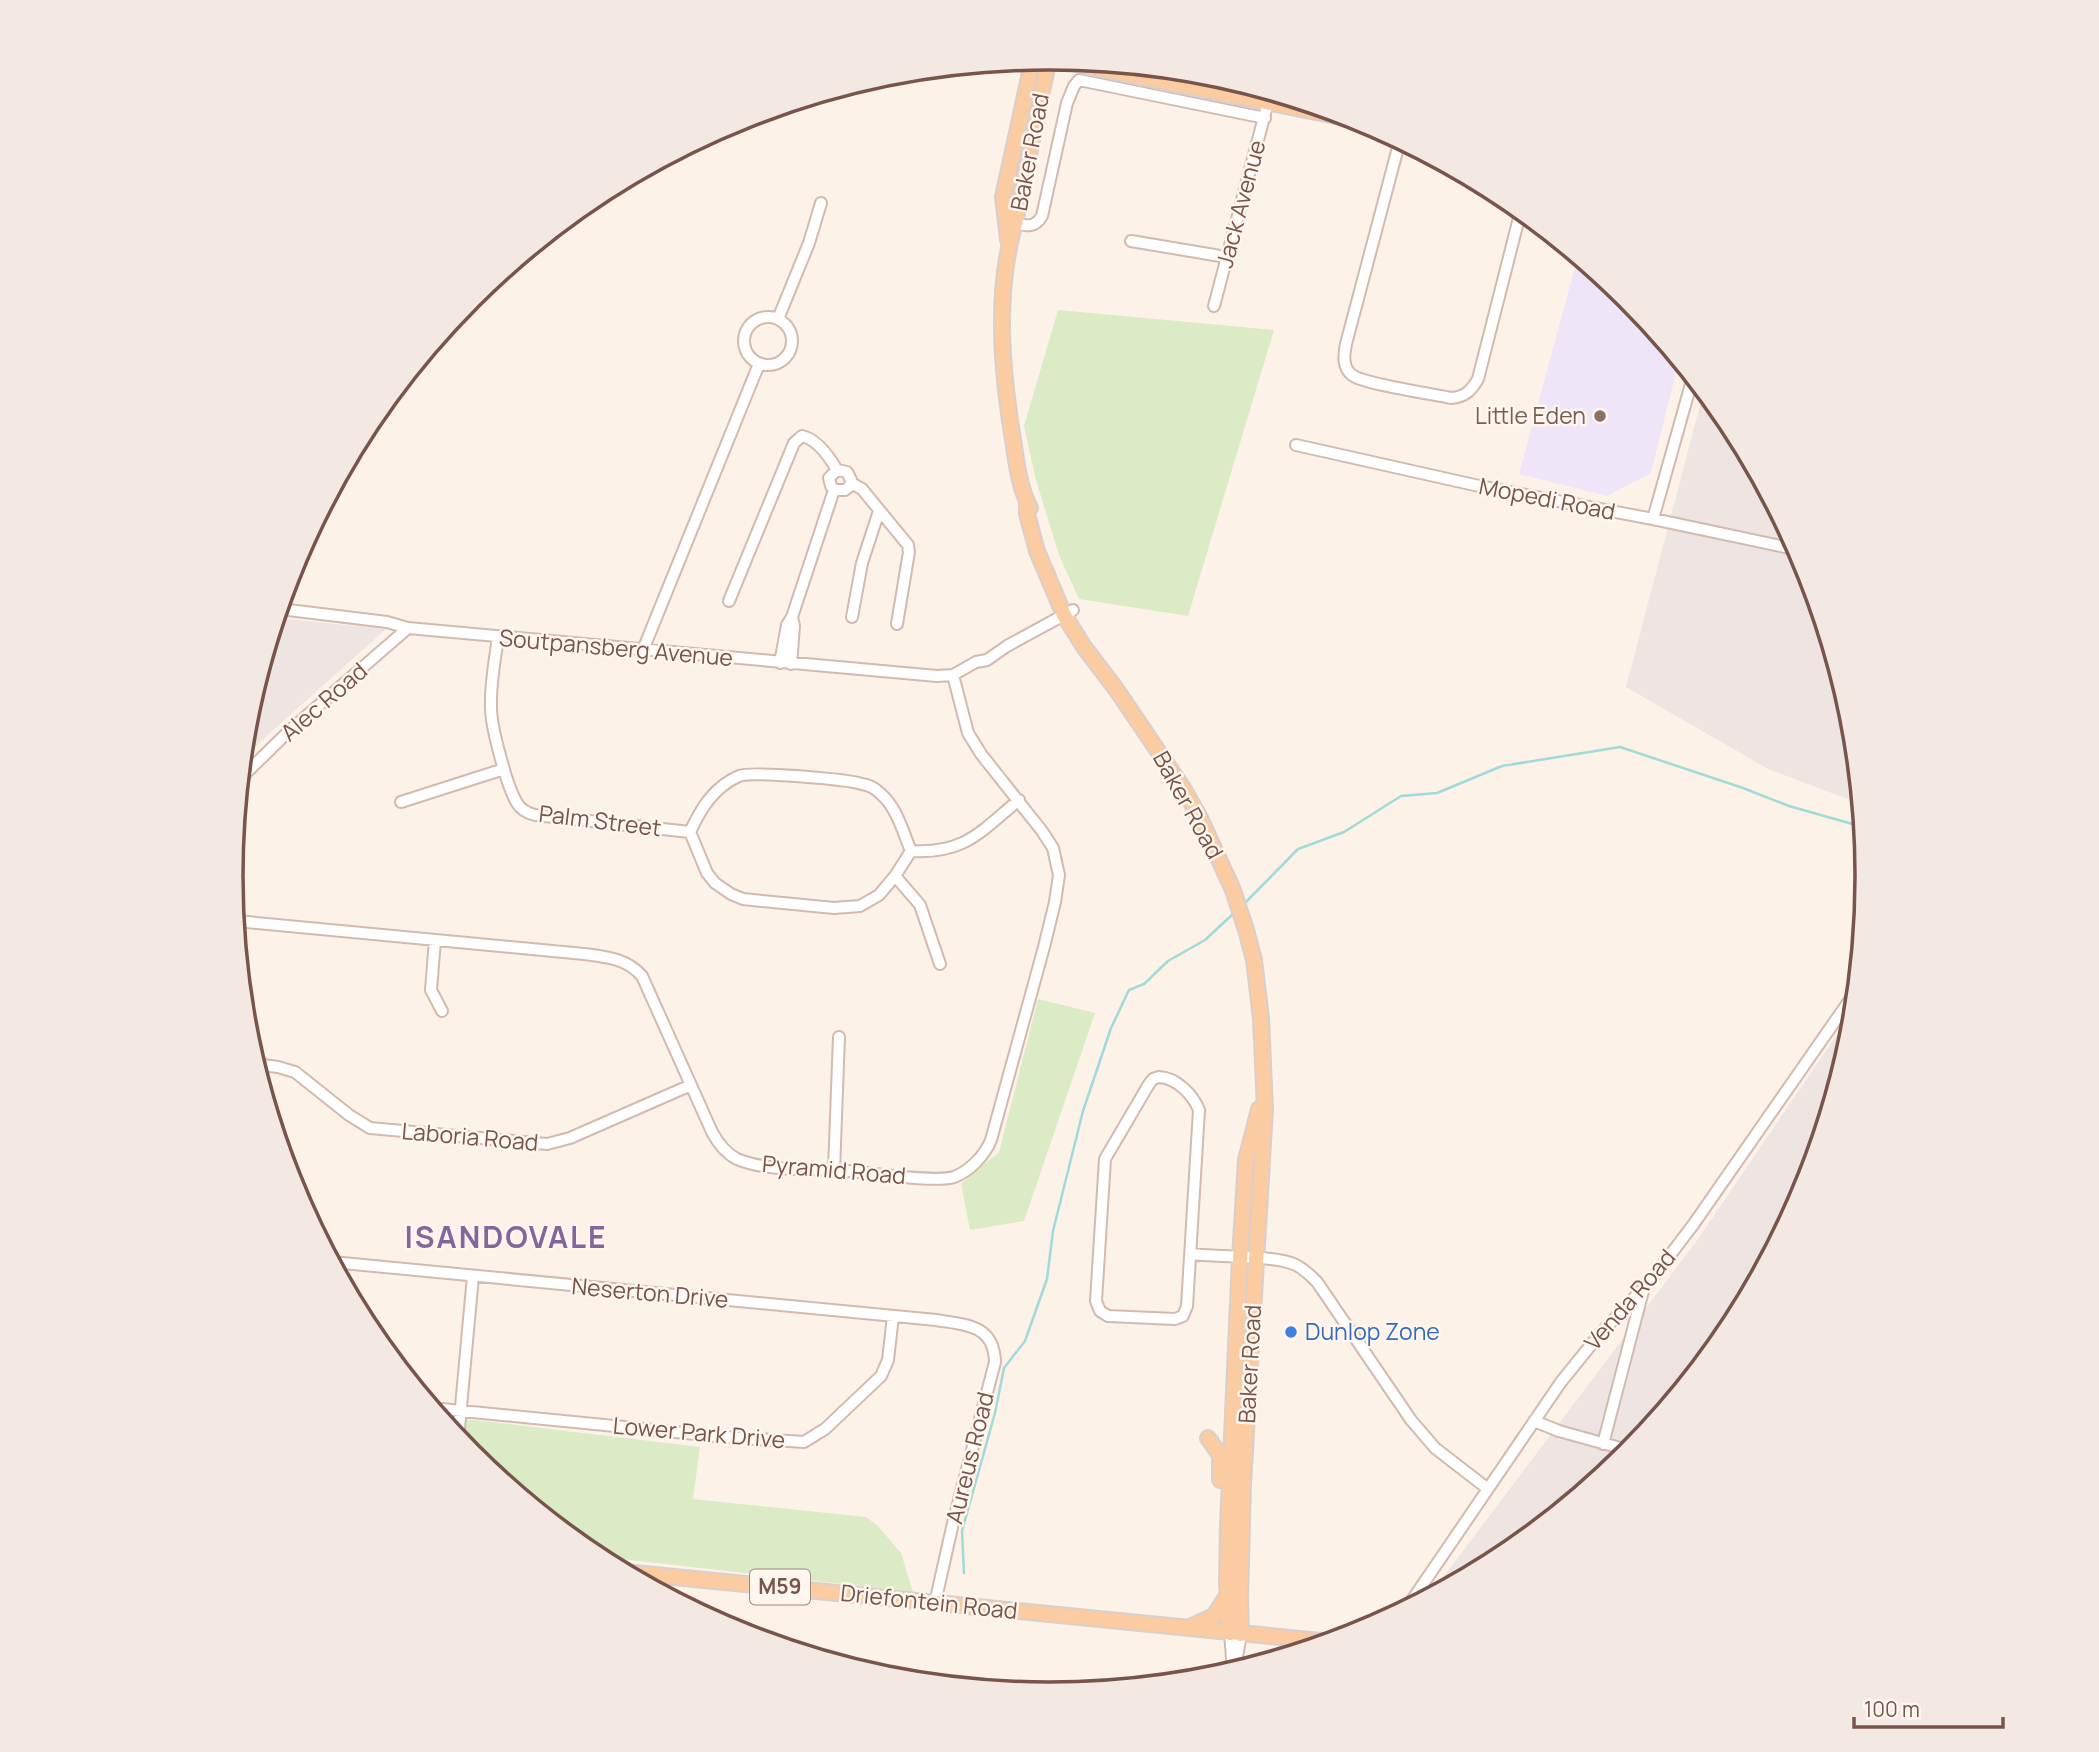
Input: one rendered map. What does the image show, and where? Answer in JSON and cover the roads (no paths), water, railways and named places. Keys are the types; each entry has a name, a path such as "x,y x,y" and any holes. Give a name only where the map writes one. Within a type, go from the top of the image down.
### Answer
{"main road":[{"name":"Baker Road","path":"1046,70 1009,245 1002,314 1004,379 1027,513 1037,551 1068,613 1200,818 1233,890 1254,960 1258,990 1265,1109 1243,1484 1240,1585 1235,1633"},
{"name":"Baker Road","path":"1009,245 1003,197 1030,71"},
{"path":"1132,75 1282,104"},
{"name":"Baker Road","path":"1235,1633 1227,1595 1240,1258 1246,1160 1264,1094"},
{"path":"1208,1438 1220,1455 1220,1503 1228,1525"},
{"name":"Driefontein Road","path":"646,1574 1235,1633"},
{"path":"1189,1628 1214,1616 1227,1595"},
{"name":"M59","path":"1235,1633 1307,1640"}],"street":[{"path":"1015,223 1035,225 1042,216 1067,103 1079,80 1265,118"},
{"name":"Jack Avenue","path":"1214,306 1268,102"},
{"path":"1397,149 1346,344 1345,366 1352,375 1367,381 1451,398 1468,394 1478,379 1518,221"},
{"path":"778,319 809,243 821,203"},
{"path":"1131,241 1226,257"},
{"path":"761,318 778,319 789,329 792,336 791,351 781,362 774,365 759,364 747,353 744,344 748,328 761,318"},
{"path":"643,650 759,364"},
{"path":"1653,519 1690,387"},
{"path":"729,601 794,443 802,436 808,438 832,461 836,470"},
{"name":"Mopedi Road","path":"1296,445 1479,486 1784,547"},
{"path":"836,470 847,472 851,483 862,489 904,539 909,552 897,624"},
{"path":"834,490 829,478 836,470"},
{"path":"834,490 845,490 851,483"},
{"path":"786,664 786,625 792,617 834,490"},
{"path":"852,617 862,563 879,511"},
{"name":"Soutpansberg Avenue","path":"289,610 387,622 408,628 498,637 928,676 953,675"},
{"path":"953,675 976,662 987,660 1003,648 1068,613"},
{"name":"Alec Road","path":"250,769 408,628"},
{"name":"Palm Street","path":"498,637 491,711 504,769 516,802 522,810 530,814 690,832"},
{"name":"Pyramid Road","path":"245,922 584,954 611,957 628,963 642,976 719,1145 733,1157 771,1166 920,1178 955,1176 982,1155 989,1146 1058,885 1058,864 1053,848 968,733 953,675"},
{"path":"401,802 504,769"},
{"path":"743,774 778,775 854,782 874,788 895,812 911,851 886,888 869,902 848,909 743,899 731,894 715,883 701,861 690,832 713,793 725,784 743,774"},
{"path":"911,851 935,851 960,846 1019,800"},
{"path":"895,876 920,905 940,964"},
{"path":"435,940 431,990 442,1011"},
{"name":"Venda Road","path":"1417,1593 1561,1382 1599,1335 1644,1288 1700,1215 1844,1008"},
{"path":"834,1170 839,1037"},
{"name":"Laboria Road","path":"266,1065 295,1072 370,1128 547,1144 570,1138 691,1085"},
{"path":"1156,1077 1170,1078 1177,1083 1193,1099 1199,1110 1191,1254 1187,1307 1180,1318 1108,1316 1098,1309 1096,1301 1105,1159 1156,1077"},
{"path":"1191,1254 1274,1259 1295,1264 1304,1270 1317,1282 1411,1420 1434,1448 1488,1489"},
{"name":"Neserton Drive","path":"343,1263 968,1325"},
{"path":"460,1424 473,1276"},
{"path":"1603,1444 1644,1288"},
{"name":"Lower Park Drive","path":"446,1409 726,1437 804,1441 825,1429 881,1377 888,1360 893,1316"},
{"name":"Aureus Road","path":"935,1603 995,1362 993,1345 988,1337 968,1325"},
{"path":"1534,1421 1617,1448"},
{"path":"1234,1661 1235,1633"}],"waterway":[{"path":"1244,904 1298,849 1344,832 1401,796 1437,793 1502,766 1620,747 1789,806 1854,824"},
{"path":"964,1573 962,1531 995,1413 1004,1368 1025,1341 1047,1279 1053,1231 1083,1111 1111,1028 1129,990 1144,984 1168,961 1205,940 1234,913"}],"place":[{"name":"Little Eden","path":"1600,416"},
{"name":"Dunlop Zone","path":"1291,1332"}],"district":[{"name":"ISANDOVALE","path":"506,1238"}]}
